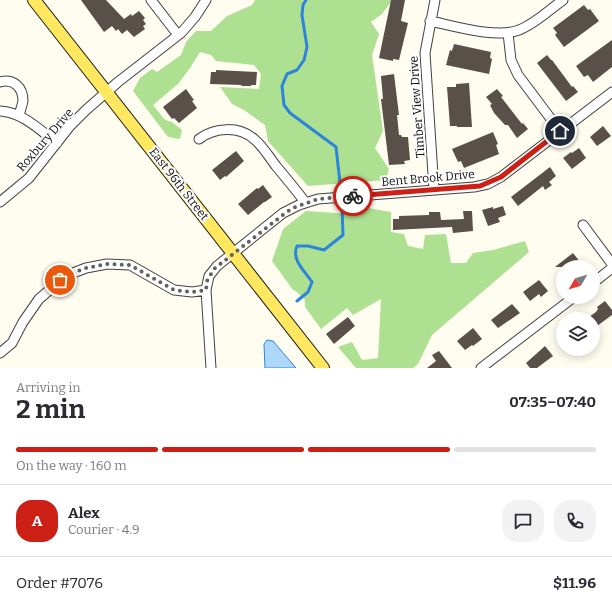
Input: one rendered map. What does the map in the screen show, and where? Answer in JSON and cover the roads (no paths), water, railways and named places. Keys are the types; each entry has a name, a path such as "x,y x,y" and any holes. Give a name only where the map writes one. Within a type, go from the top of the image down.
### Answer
{"main road":[{"name":"East 96th Street","path":"34,0 323,368"}],"street":[{"path":"151,0 178,35"},
{"name":"Roxbury Drive","path":"0,202 29,178 70,126 106,92 178,35 195,17 206,0"},
{"name":"Timber View Drive","path":"434,190 425,48 435,0"},
{"path":"430,21 493,34 508,33 518,31 527,26 563,0"},
{"path":"508,33 513,66 518,75 560,131"},
{"path":"0,82 10,81 15,83 21,91 23,102 19,116"},
{"name":"Bent Brook Drive","path":"206,290 207,281 214,269 284,214 305,202 318,199 474,187 491,182 501,177 612,92"},
{"path":"0,111 9,112 19,116 38,128 57,143"},
{"path":"199,139 211,132 229,130 242,132 254,139 305,202"},
{"path":"583,225 612,264"},
{"path":"0,353 12,343 22,322 39,299 60,280 86,268 107,264 130,265 174,290 192,292 206,290 211,368"},
{"path":"600,277 612,268"},
{"path":"481,368 565,304"}],"water":[{"path":"267,340 273,341 296,368 265,368 264,344"}],"waterway":[{"path":"306,0 303,5 302,15 307,47 304,60 297,70 287,74 282,86 284,105 290,113 336,147 340,183"},
{"path":"297,301 308,292 312,282 297,261 297,246 308,246 324,250 343,235 342,207"}]}
